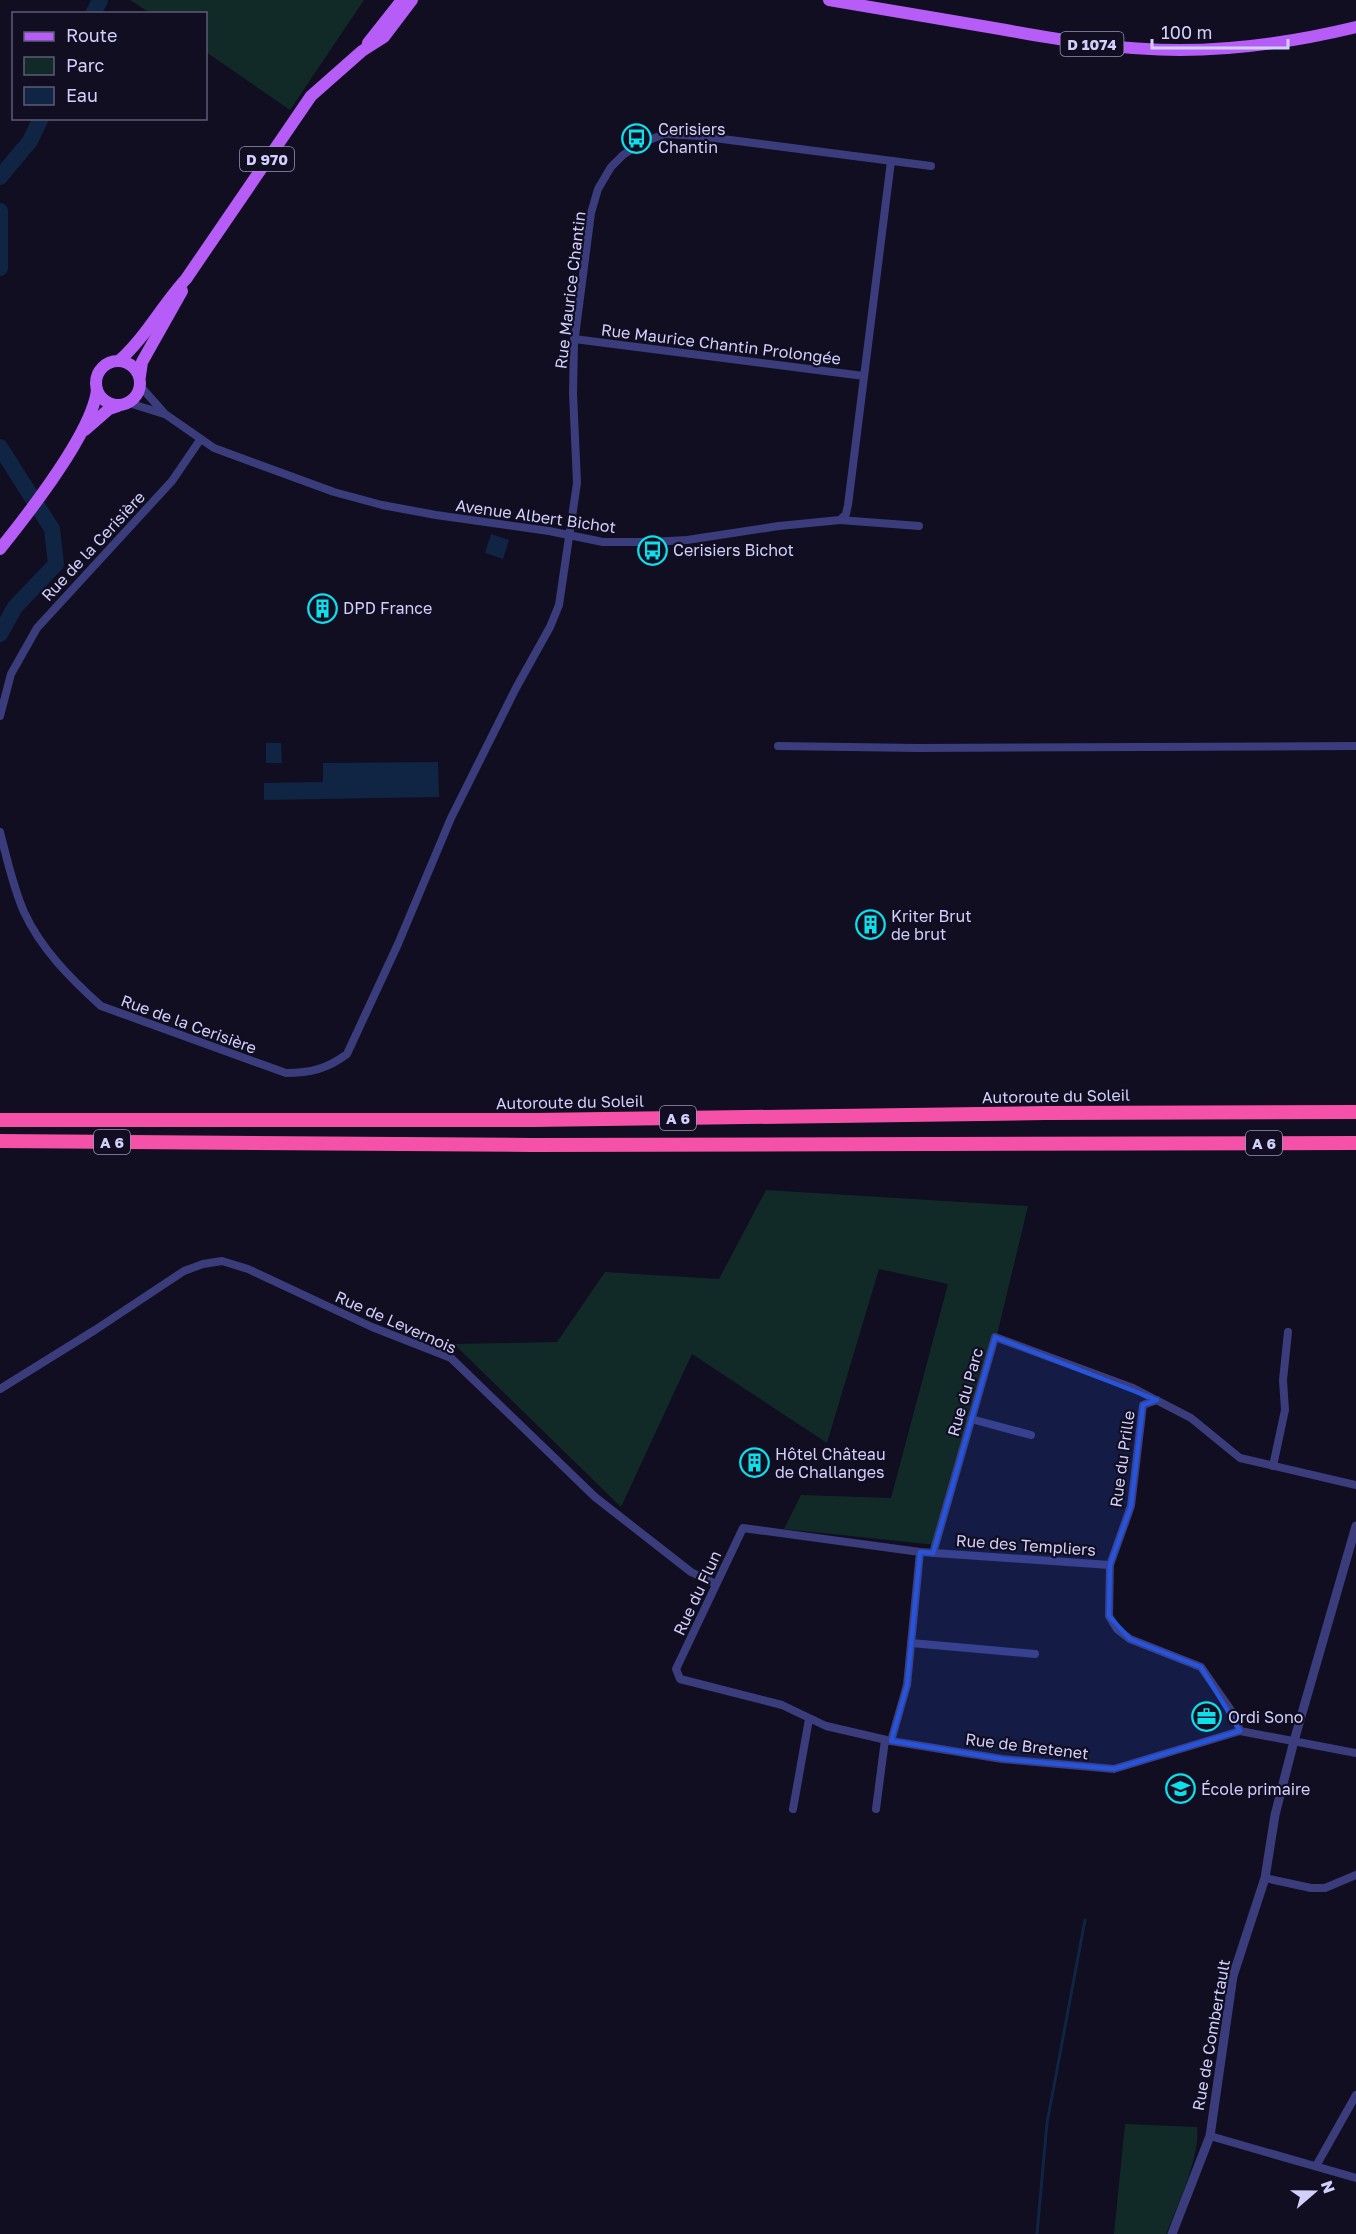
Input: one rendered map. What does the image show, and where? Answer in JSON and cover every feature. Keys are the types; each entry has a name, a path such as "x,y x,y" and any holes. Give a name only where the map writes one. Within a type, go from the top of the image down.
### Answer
{"highway":[{"name":"Autoroute du Soleil","path":"0,1120 534,1120 1057,1113 1356,1112"},
{"name":"A 6","path":"0,1141 509,1145 1356,1143"}],"main road":[{"name":"D 970","path":"362,51 402,0"},
{"name":"D 970","path":"119,361 147,331 173,293 186,279 311,96 362,51 390,32 412,0"},
{"name":"D 1074","path":"829,0 1083,43 1140,49 1192,50 1251,46 1356,27"},
{"name":"D 970","path":"140,381 142,362 181,295 186,279"},
{"path":"0,549 28,513 80,435 92,410 100,370 112,362 119,361 134,367 140,381 137,396 109,409 80,435"},
{"path":"97,390 105,401 123,404"}],"street":[{"name":"Rue Maurice Chantin","path":"398,944 451,818 511,697 550,627 559,605 571,536 577,483 573,393 574,339 591,213 598,189 611,167 641,142 665,134 699,136 931,166"},
{"path":"840,520 846,514 848,505 891,161"},
{"name":"Rue Maurice Chantin Prolongée","path":"574,339 864,376"},
{"path":"140,381 165,414 200,440"},
{"path":"123,404 145,407 165,414"},
{"name":"Avenue Albert Bichot","path":"200,440 214,448 323,488 372,502 436,515 509,524 603,542 675,541 840,520 919,526"},
{"name":"Rue de la Cerisière","path":"0,716 11,674 37,628 172,481 200,440"},
{"path":"778,746 918,748 1356,746"},
{"name":"Rue de la Cerisière","path":"0,832 12,880 25,913 47,950 77,985 101,1006 285,1073 309,1073 333,1064 347,1053 398,944"},
{"name":"Rue de Levernois","path":"0,1389 184,1270 222,1261 248,1269 372,1327 451,1358 595,1497 691,1572 716,1584"},
{"path":"1273,1466 1285,1410 1282,1380 1288,1332"},
{"name":"Rue du Parc","path":"933,1553 995,1337 1133,1388 1157,1401"},
{"path":"1157,1401 1191,1418 1240,1458 1356,1485"},
{"name":"Rue du Prille","path":"1110,1565 1131,1506 1143,1405 1157,1401"},
{"path":"971,1419 1031,1435"},
{"name":"Rue de Combertault","path":"1172,2234 1210,2136 1233,1976 1265,1878 1275,1815 1293,1741 1356,1527"},
{"name":"Rue du Flun","path":"676,1669 743,1528"},
{"name":"Rue des Templiers","path":"743,1528 920,1552 1110,1565 1109,1616 1117,1629 1130,1639 1201,1667 1235,1716 1240,1731"},
{"path":"876,1809 888,1740 908,1685 920,1552"},
{"path":"910,1643 1035,1654"},
{"name":"Rue de Bretenet","path":"676,1669 680,1678 782,1705 826,1726 888,1740 1002,1759 1114,1769 1240,1731"},
{"path":"793,1809 810,1719"},
{"path":"1240,1731 1356,1753"},
{"path":"1265,1878 1311,1888 1325,1888 1356,1875"},
{"path":"1316,2166 1356,2095"},
{"path":"1210,2136 1356,2178"}],"highlighted area":[{"path":"995,1337 1157,1400 1143,1405 1131,1506 1110,1565 1109,1616 1130,1639 1201,1667 1240,1731 1114,1769 1002,1759 891,1741 907,1685 920,1552 933,1553"}],"green space":[{"path":"130,0 364,0 290,110 207,53 207,12 148,12"},
{"path":"766,1190 1028,1206 997,1335 936,1545 784,1529 801,1495 891,1498 948,1284 879,1269 827,1443 692,1354 621,1507 454,1344 557,1342 605,1272 719,1279"},
{"path":"1125,2124 1197,2127 1192,2166 1166,2234 1114,2234"}],"water":[{"path":"491,534 509,540 503,559 485,553"},
{"path":"266,743 281,743 282,763 266,763"},
{"path":"438,762 439,797 264,800 264,783 323,782 323,763"}],"waterway":[{"path":"94,12 100,0"},
{"path":"0,177 30,141 40,120"},
{"path":"0,211 0,268"},
{"path":"0,447 52,529 56,564 15,607 0,634"},
{"path":"1037,2234 1047,2123 1085,1920"}],"place":[{"name":"Cerisiers Chantin","path":"637,138"},
{"name":"Cerisiers Bichot","path":"652,550"},
{"name":"DPD France","path":"322,608"},
{"name":"Kriter Brut de brut","path":"870,925"},
{"name":"Hôtel Château de Challanges","path":"754,1463"},
{"name":"Ordi Sono","path":"1207,1717"},
{"name":"École primaire","path":"1180,1789"}]}
